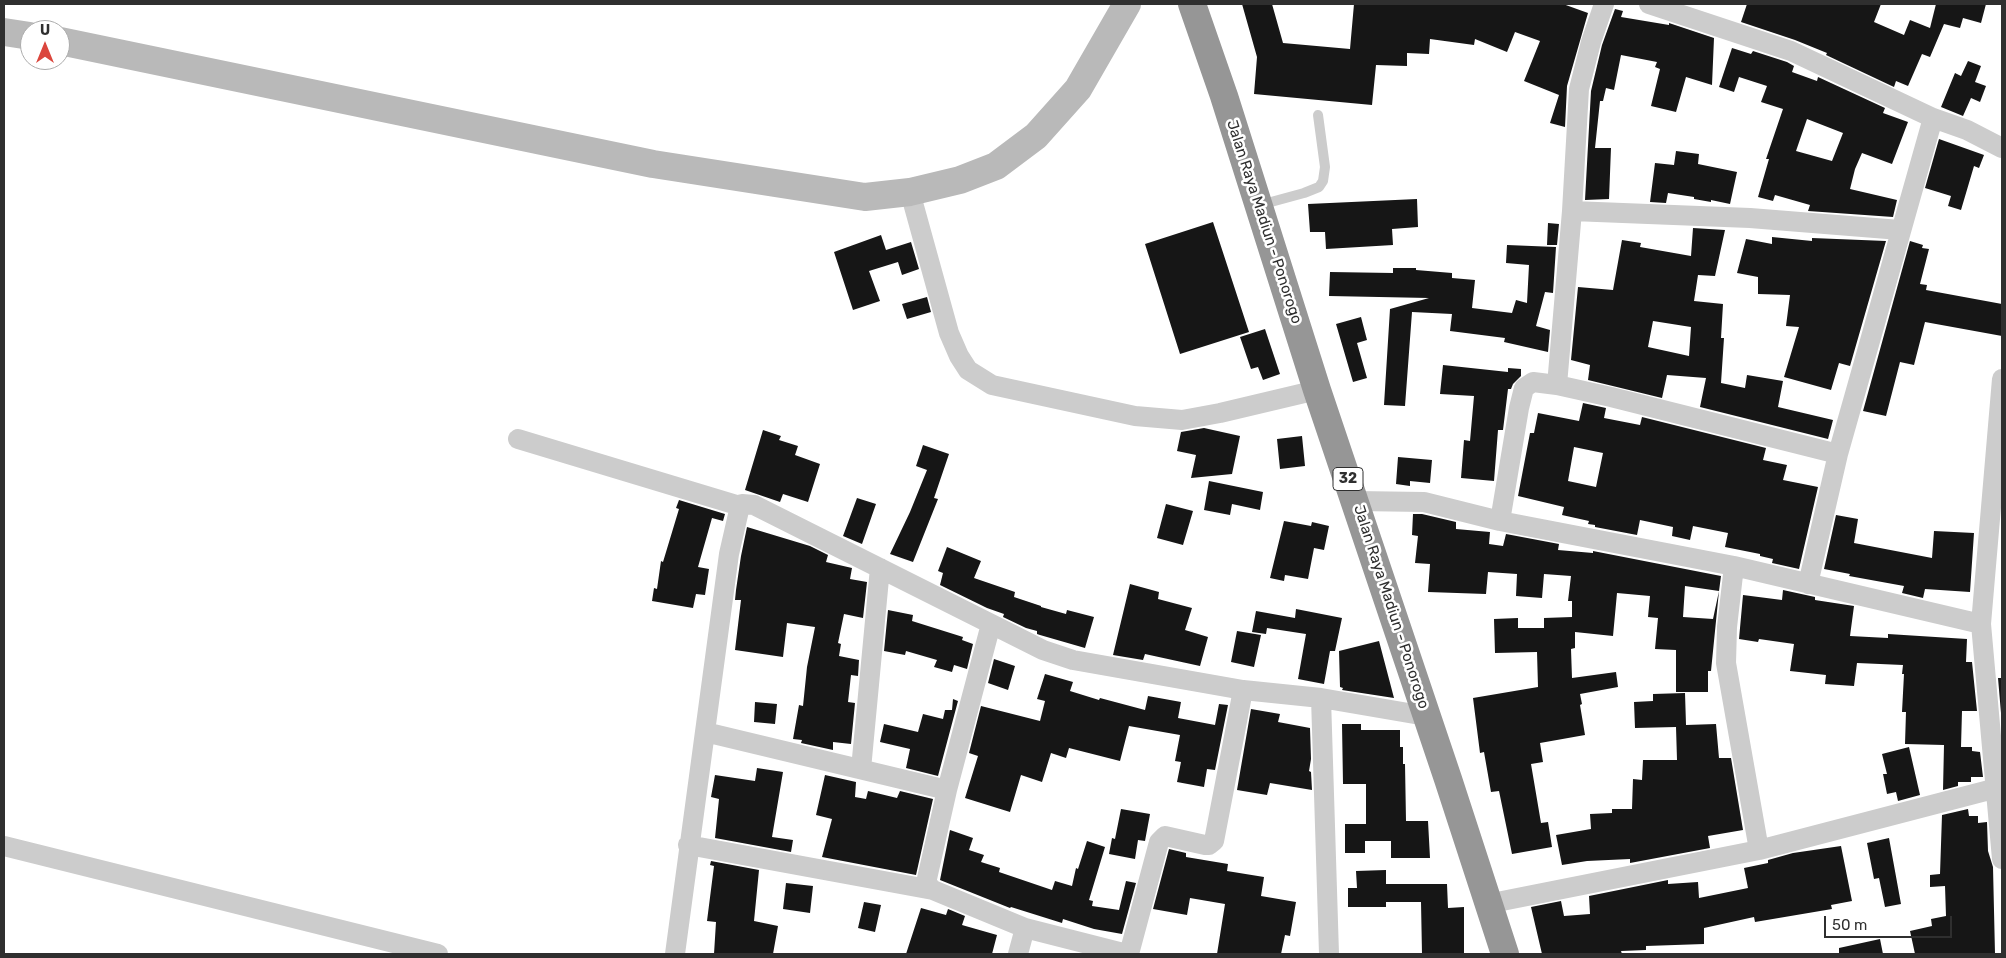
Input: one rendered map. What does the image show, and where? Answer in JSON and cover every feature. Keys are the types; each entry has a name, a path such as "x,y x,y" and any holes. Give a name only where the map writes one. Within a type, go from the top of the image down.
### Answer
{"highway":[{"name":"Jalan Raya Madiun - Ponorogo","path":"1192,4 1224,96 1318,390 1505,954"}],"street":[{"path":"70,43 653,164 865,197 884,197 960,180 996,166 1036,136 1078,89 1127,4"},
{"path":"1557,385 1572,211 1579,89 1591,42 1604,4"},
{"path":"1659,5 1791,51 1933,118 1967,130 2002,148"},
{"path":"4,32 20,34"},
{"path":"1808,584 1838,454 1933,118"},
{"path":"910,192 949,332 958,356 968,370 992,385 1134,416 1182,420 1318,390"},
{"path":"1572,211 1750,218 1900,230"},
{"path":"2002,379 1981,624 2002,859"},
{"path":"1500,521 1509,460 1524,388 1533,382 1557,385 1838,454"},
{"path":"518,439 740,506 747,503 754,505 1043,650 1074,660 1243,690 1321,698 1426,716"},
{"path":"1356,501 1424,502 1500,521 1734,566 1981,624"},
{"path":"675,954 688,844 705,732 728,554 740,506"},
{"path":"1734,566 1727,627 1726,663 1759,850"},
{"path":"861,769 880,568"},
{"path":"933,890 928,886 926,879 947,790 991,624"},
{"path":"688,844 933,890 1025,928 1128,954 1159,842 1165,836 1205,845 1209,845 1214,841 1243,690"},
{"path":"1321,698 1329,954"},
{"path":"705,732 947,790"},
{"path":"1487,904 1759,850 1997,788"},
{"path":"4,846 438,954"},
{"path":"1018,954 1025,928"}],"lane":[{"path":"1259,206 1304,194 1319,187 1323,180 1325,167 1318,114"}],"building":[{"path":"1242,4 1272,4 1283,43 1350,49 1354,4 1563,4 1588,13 1567,86 1565,127 1550,123 1559,95 1524,81 1540,41 1515,32 1507,52 1475,39 1474,45 1430,39 1429,54 1407,53 1407,66 1376,65 1372,105 1254,94 1257,57"},
{"path":"1747,4 1881,4 1874,22 1904,35 1910,20 1930,28 1936,4 1986,4 1981,23 1963,18 1960,28 1944,24 1930,57 1922,54 1908,86 1896,81 1894,87 1826,55 1827,53 1741,22"},
{"path":"1615,9 1623,11 1621,17 1669,25 1669,23 1714,38 1712,85 1686,77 1676,112 1651,106 1660,69 1655,67 1657,62 1621,55 1614,90 1606,88 1603,101 1600,101 1595,148 1611,148 1609,199 1585,200 1591,91 1602,45"},
{"path":"1732,48 1751,54 1753,51 1787,62 1794,66 1792,72 1817,81 1818,77 1885,108 1883,113 1908,122 1892,164 1862,153 1855,169 1850,189 1897,200 1893,217 1808,211 1810,205 1775,195 1773,201 1758,197 1769,159 1766,159 1783,109 1761,102 1767,86 1739,77 1734,92 1719,87","holes":["1807,119 1843,133 1832,161 1796,151"]},
{"path":"1968,61 1981,66 1975,82 1986,86 1980,102 1971,98 1963,116 1941,107 1955,73 1961,76"},
{"path":"1939,139 1984,155 1979,168 1974,166 1961,210 1948,206 1951,196 1925,188"},
{"path":"1676,151 1699,154 1698,164 1737,172 1730,204 1668,193 1666,203 1650,202 1655,163 1674,165"},
{"path":"1417,199 1418,227 1392,229 1393,245 1326,249 1325,232 1310,232 1308,204"},
{"path":"1213,222 1249,332 1180,354 1145,244"},
{"path":"1548,223 1559,224 1557,245 1547,245"},
{"path":"1693,228 1725,230 1715,276 1698,275 1694,301 1723,304 1721,338 1724,338 1721,383 1745,388 1747,375 1783,381 1778,407 1833,420 1828,439 1700,407 1706,378 1667,375 1662,398 1588,380 1590,365 1571,360 1578,287 1613,290 1622,240 1641,243 1640,247 1691,256","holes":["1653,321 1691,327 1689,356 1648,347"]},
{"path":"881,235 886,250 911,242 919,269 902,275 898,262 869,271 880,301 853,310 834,252"},
{"path":"1772,237 1812,241 1812,238 1886,241 1850,366 1839,363 1831,390 1784,377 1799,327 1786,326 1790,295 1758,294 1758,277 1737,273 1746,239 1772,244"},
{"path":"1910,241 1923,245 1922,248 1929,249 1920,284 1927,285 1926,290 2002,304 2002,336 1925,322 1914,365 1900,362 1886,416 1863,411"},
{"path":"1507,245 1556,247 1553,293 1545,292 1536,326 1550,330 1548,352 1504,342 1505,338 1450,331 1452,314 1412,312 1405,406 1384,405 1390,309 1429,298 1329,296 1330,272 1393,273 1393,268 1416,268 1416,270 1452,273 1452,278 1475,280 1472,308 1512,313 1516,300 1527,303 1529,265 1506,263"},
{"path":"927,297 931,312 907,319 902,304"},
{"path":"1361,317 1367,340 1357,343 1367,378 1353,382 1336,324"},
{"path":"1265,329 1280,374 1263,380 1258,367 1251,369 1240,337"},
{"path":"1443,365 1508,372 1508,368 1521,369 1521,376 1511,389 1508,389 1503,430 1498,430 1494,481 1461,478 1464,440 1470,441 1474,396 1440,394"},
{"path":"1583,403 1606,408 1604,418 1640,425 1642,417 1766,448 1763,460 1787,465 1783,480 1818,487 1799,569 1772,563 1773,559 1760,556 1760,554 1725,547 1728,533 1693,526 1690,540 1672,536 1673,527 1640,520 1637,535 1595,527 1595,525 1588,524 1589,521 1562,515 1564,507 1518,496 1530,433 1534,433 1538,413 1579,421","holes":["1574,447 1603,453 1596,487 1568,481"]},
{"path":"1204,428 1240,436 1232,474 1191,478 1196,455 1177,451 1181,432"},
{"path":"763,430 781,436 779,440 798,446 795,455 820,464 808,502 783,494 780,502 745,490"},
{"path":"1302,436 1305,466 1280,469 1277,439"},
{"path":"923,445 949,454 934,498 938,499 913,562 890,554 927,470 916,466"},
{"path":"1398,457 1432,460 1430,483 1410,481 1410,486 1396,484"},
{"path":"1209,481 1263,492 1260,510 1232,504 1230,515 1204,510"},
{"path":"857,498 876,504 862,544 843,536"},
{"path":"679,500 725,514 723,521 712,518 698,567 709,569 705,595 696,594 693,608 652,601 654,588 657,589 661,561 663,562 679,509 676,508"},
{"path":"1166,504 1193,511 1183,545 1157,538"},
{"path":"1413,514 1422,514 1456,522 1456,529 1490,532 1489,544 1503,546 1506,534 1559,544 1558,550 1593,553 1593,551 1721,576 1711,671 1708,671 1708,692 1676,692 1676,650 1655,649 1658,618 1648,617 1650,596 1617,593 1613,636 1575,632 1575,648 1571,649 1572,678 1616,672 1618,687 1580,694 1585,735 1540,743 1543,762 1531,764 1541,823 1548,822 1552,847 1512,854 1499,791 1491,792 1484,752 1480,753 1473,698 1538,687 1537,652 1495,653 1494,619 1518,618 1518,628 1544,628 1544,618 1572,617 1572,601 1568,601 1571,576 1544,574 1542,598 1516,596 1517,574 1488,572 1486,594 1428,592 1430,564 1415,563 1418,536 1412,535","holes":["1685,586 1719,591 1713,619 1683,617"]},
{"path":"1836,515 1858,519 1854,543 1932,558 1934,531 1974,533 1970,592 1925,589 1923,598 1902,593 1904,586 1849,576 1850,574 1824,569"},
{"path":"1284,521 1311,526 1312,522 1329,526 1324,550 1314,548 1308,579 1285,575 1284,581 1270,578"},
{"path":"747,527 810,546 828,555 826,562 852,568 850,579 867,582 863,618 844,614 838,643 841,644 839,656 859,660 858,676 851,675 848,702 855,703 851,744 833,742 833,750 801,743 802,740 793,739 799,705 803,706 807,667 815,627 787,623 783,657 735,650 741,600 735,600"},
{"path":"947,547 981,561 974,578 1015,592 1014,597 1041,607 1066,614 1067,610 1094,617 1085,648 1037,634 1037,631 1003,617 1004,614 987,608 940,585 943,573 938,571"},
{"path":"1130,584 1159,592 1158,599 1192,608 1185,630 1208,637 1200,666 1145,654 1143,660 1113,655"},
{"path":"1783,590 1815,597 1815,600 1854,606 1850,636 1888,638 1888,634 1967,639 1966,662 1972,662 1977,711 1962,711 1961,747 1972,747 1972,751 1980,752 1983,777 1971,777 1971,782 1958,782 1958,786 1943,790 1944,745 1905,744 1906,712 1902,712 1903,665 1857,663 1854,686 1825,684 1826,675 1790,671 1794,644 1759,639 1758,642 1739,639 1743,595 1782,600"},
{"path":"1296,609 1342,618 1335,651 1330,651 1324,684 1298,679 1306,634 1267,628 1266,634 1252,632 1256,611 1295,618"},
{"path":"888,610 913,615 912,621 963,637 962,640 973,644 967,669 954,665 952,672 934,667 937,660 906,651 905,655 884,651"},
{"path":"1237,631 1261,635 1254,667 1231,662"},
{"path":"1379,641 1394,698 1342,690 1343,688 1340,687 1339,651"},
{"path":"994,659 1015,666 1008,690 988,683"},
{"path":"1045,674 1073,682 1070,691 1099,700 1100,698 1145,710 1148,696 1181,702 1178,718 1215,725 1219,704 1228,705 1215,770 1207,769 1204,787 1177,782 1181,762 1175,761 1180,735 1129,726 1120,761 1069,748 1066,758 1051,753 1042,782 1021,775 1010,812 965,798 978,756 969,753 981,706 1040,721 1045,701 1037,699"},
{"path":"1998,678 2002,678 2002,713 2001,713"},
{"path":"1685,693 1686,725 1716,724 1719,758 1731,758 1743,830 1708,836 1710,848 1630,863 1630,859 1587,861 1562,865 1556,835 1591,829 1590,814 1612,813 1612,809 1632,809 1633,779 1642,780 1643,760 1677,760 1676,727 1635,728 1634,702 1653,701 1653,694"},
{"path":"953,699 958,701 938,776 906,768 910,749 880,742 884,724 918,732 923,714 943,719 945,710 952,710"},
{"path":"755,702 777,704 775,724 754,722"},
{"path":"1251,709 1280,714 1278,722 1310,728 1311,759 1309,771 1311,772 1312,790 1270,783 1267,795 1237,790"},
{"path":"1342,724 1361,724 1361,730 1400,730 1400,747 1403,747 1403,764 1405,764 1406,821 1428,821 1430,858 1391,858 1391,841 1365,841 1365,853 1345,853 1345,824 1366,824 1366,784 1343,784"},
{"path":"1909,747 1920,795 1898,801 1896,792 1887,794 1883,774 1887,774 1882,754"},
{"path":"757,768 783,772 772,837 793,840 791,852 715,838 719,799 711,797 715,775 755,781"},
{"path":"825,775 856,782 855,797 866,799 868,791 897,798 900,791 933,799 916,875 822,857 832,819 816,815"},
{"path":"1121,809 1150,814 1145,841 1138,840 1135,859 1109,854 1112,838 1115,839"},
{"path":"1968,809 1969,816 1978,816 1978,823 1987,822 1988,851 1993,867 1995,954 1915,954 1910,931 1932,926 1931,919 1946,916 1945,886 1930,887 1930,875 1940,874 1942,815"},
{"path":"950,830 973,838 969,850 984,855 981,862 1000,868 999,872 1052,890 1055,881 1072,886 1076,868 1078,869 1087,841 1105,847 1089,900 1093,901 1092,906 1119,910 1126,881 1136,883 1122,934 1094,929 1063,919 1062,923 1010,908 940,880"},
{"path":"1889,838 1901,904 1885,907 1879,878 1874,879 1867,843"},
{"path":"1841,846 1852,901 1831,905 1832,909 1755,922 1754,917 1704,928 1704,944 1646,946 1646,950 1621,951 1622,954 1542,954 1531,907 1561,901 1564,916 1590,914 1589,896 1668,880 1668,884 1698,882 1699,898 1748,888 1744,868 1768,863 1768,860 1793,853"},
{"path":"1169,849 1186,853 1186,857 1228,864 1227,871 1264,877 1261,896 1296,902 1290,936 1285,935 1281,954 1217,954 1225,904 1190,898 1187,915 1153,909"},
{"path":"711,861 759,870 754,921 778,926 773,954 714,954 716,922 707,921 714,866 710,865"},
{"path":"1386,870 1386,884 1447,884 1448,908 1464,907 1464,954 1422,954 1421,902 1386,902 1386,907 1348,907 1348,888 1357,888 1356,871"},
{"path":"786,883 813,886 810,913 783,909"},
{"path":"864,902 881,905 875,932 858,928"},
{"path":"921,908 946,915 948,909 965,916 962,925 997,935 992,954 906,954"},
{"path":"1880,939 1883,954 1839,954 1839,948"}]}
